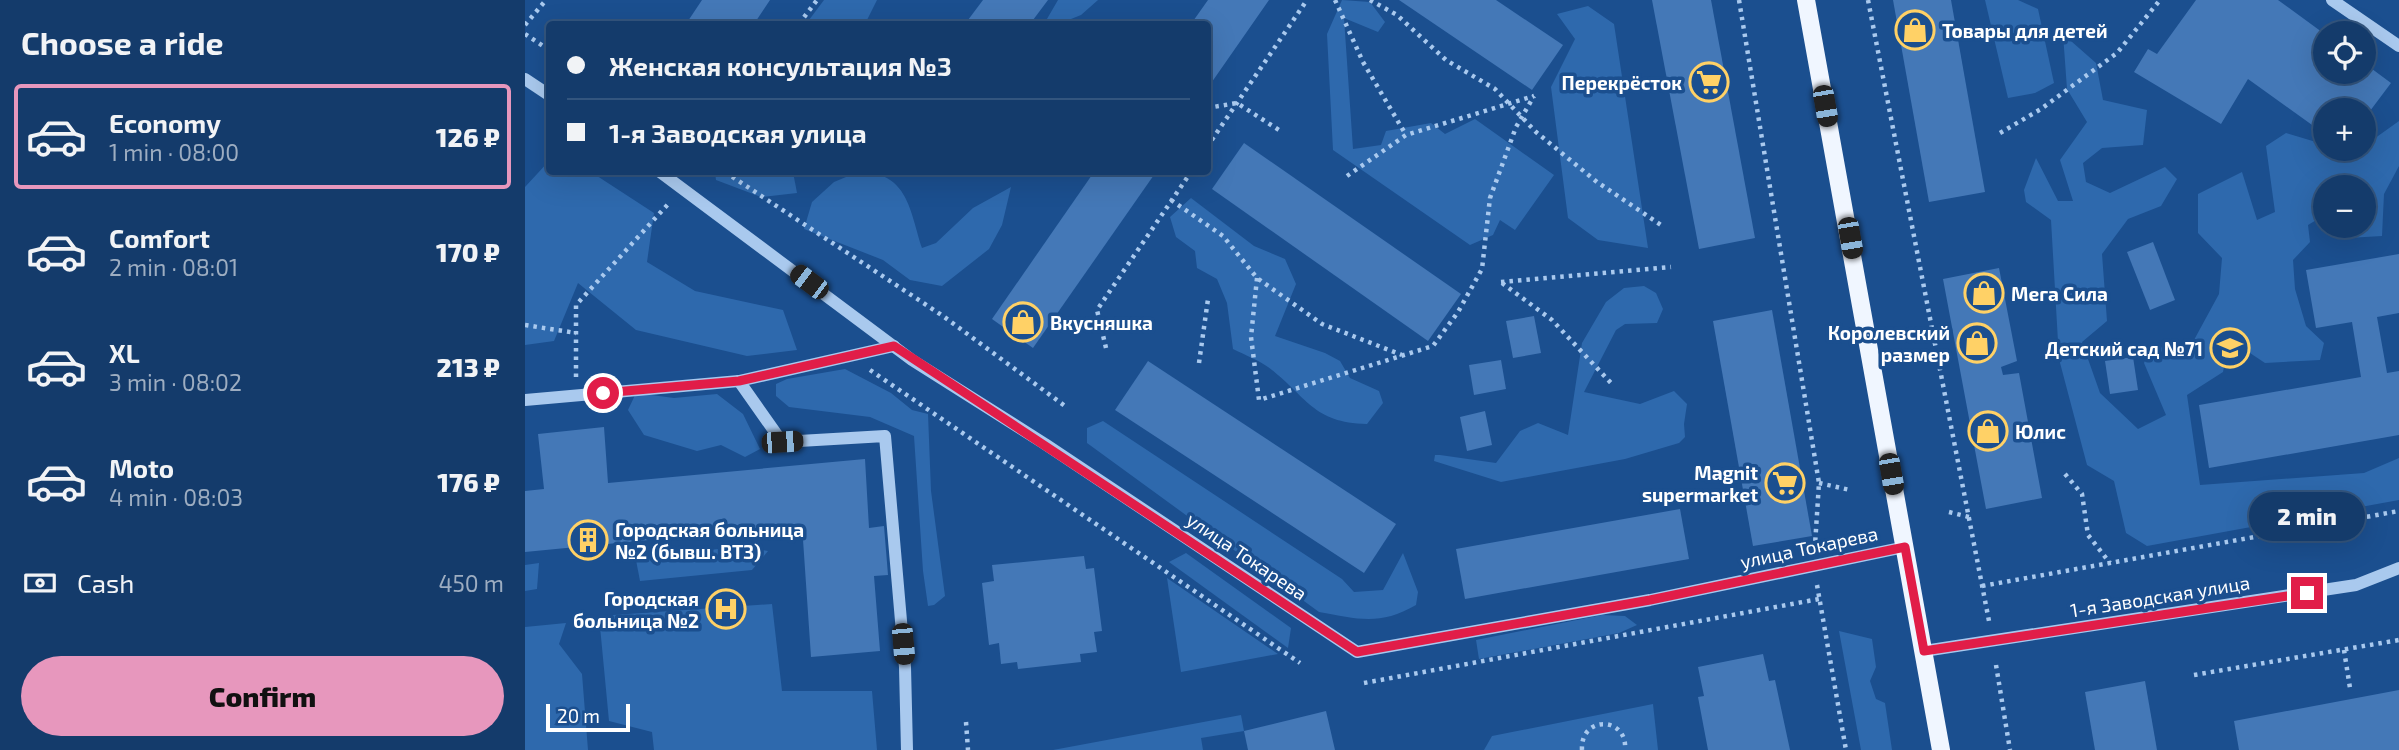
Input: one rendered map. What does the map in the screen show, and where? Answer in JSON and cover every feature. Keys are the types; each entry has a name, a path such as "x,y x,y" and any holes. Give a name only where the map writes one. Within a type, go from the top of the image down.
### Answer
{"main road":[{"path":"1806,0 1941,750"}],"street":[{"path":"2332,0 2399,46"},
{"path":"525,79 546,93"},
{"name":"улица Токарева","path":"664,175 894,346 1357,652 1650,600 1905,547"},
{"path":"525,400 739,381 894,346"},
{"path":"739,381 782,442 885,436 905,667 907,750"},
{"name":"1-я Заводская улица","path":"1924,651 2356,585 2399,568"}],"path":[{"path":"525,25 546,0"},
{"path":"801,21 817,0"},
{"path":"1211,141 1307,0"},
{"path":"1335,0 1363,62 1406,135"},
{"path":"1370,0 1397,15 1446,60 1495,89 1536,132 1597,183 1664,227"},
{"path":"1739,0 1819,483 1813,566 1846,750"},
{"path":"1868,0 1989,625"},
{"path":"2000,133 2041,109 2117,53 2160,0"},
{"path":"525,34 546,48"},
{"path":"1257,278 1251,337 1259,400 1433,346 1458,312 1482,269 1490,198 1516,127 1534,96 1406,135 1347,176"},
{"path":"1211,107 1237,103 1282,132"},
{"path":"730,175 943,316 1065,406"},
{"path":"1106,348 1097,310 1189,175"},
{"path":"1171,200 1223,236 1257,278 1322,324 1404,355"},
{"path":"576,395 576,305 670,202"},
{"path":"1611,383 1552,320 1501,282 1671,267"},
{"path":"1199,363 1208,299"},
{"path":"525,325 576,333"},
{"path":"849,356 1300,663"},
{"path":"2065,474 2082,494 2088,535 2110,563"},
{"path":"1819,483 1850,490"},
{"path":"1982,586 2399,511"},
{"path":"1949,512 1969,517"},
{"path":"1364,683 1819,599"},
{"path":"2194,675 2399,640"},
{"path":"2344,650 2350,688"},
{"path":"1996,664 2010,750"},
{"path":"966,722 968,750"},
{"path":"1582,750 1584,735 1590,728 1607,724 1616,727 1622,734 1625,750"}],"shaded area":[{"path":"824,0 877,0 866,21 808,21"},
{"path":"1058,0 1098,0 1071,21 1046,21"},
{"path":"1342,0 1370,2 1385,22 1378,32 1344,18 1353,149 1381,145 1386,131 1431,123 1445,134 1475,119 1554,175 1515,230 1500,220 1493,235 1470,245 1333,150 1327,34"},
{"path":"1985,0 2018,0 2038,9 2054,83 2035,93 2008,98"},
{"path":"1588,6 1614,24 1648,248 1598,240 1568,218 1551,87 1575,39 1557,14"},
{"path":"2063,34 2096,63 2103,100 2147,110 2143,145 2102,148 2083,163 2086,182 2110,193 2165,167 2177,179 2161,206 2128,219 2102,254 2107,321 2082,342 2100,393 2138,429 2166,415 2144,363 2150,350 2194,340 2219,294 2222,258 2198,233 2198,194 2242,172 2257,220 2275,212 2266,146 2286,133 2313,141 2313,161 2376,161 2376,137 2399,121 2399,166 2384,194 2382,236 2376,236 2376,175 2313,175 2313,222 2308,225 2310,242 2293,260 2295,289 2306,326 2324,343 2320,360 2265,363 2229,339 2223,372 2187,395 2200,485 2364,473 2399,458 2399,500 2147,546 2126,533 2114,481 2087,465 2059,359 2051,220 2026,202 2024,190 2036,158 2058,201 2073,201 2060,160 2087,122 2067,89"},
{"path":"546,164 546,175 596,175 654,213 647,262 695,291 783,310 797,350 747,356 636,330 578,283 554,341 525,345 525,187"},
{"path":"715,175 794,175 797,193 761,197 716,180"},
{"path":"851,175 880,175 887,178 897,186 910,207 922,248 936,243 973,208 1011,187 1002,225 989,249 942,286 910,280 883,260 804,229 812,202 834,182"},
{"path":"1191,198 1254,246 1285,259 1296,284 1275,336 1325,353 1340,361 1350,378 1379,391 1383,403 1367,424 1334,419 1322,413 1268,367 1233,349 1227,303 1217,279 1197,268 1195,251 1176,237 1170,217"},
{"path":"1644,286 1656,293 1663,309 1657,323 1625,324 1616,330 1584,392 1640,404 1674,391 1687,404 1685,437 1679,443 1625,459 1501,482 1434,461 1435,455 1440,455 1496,463 1520,431 1538,423 1568,435 1582,343 1606,302 1624,288"},
{"path":"845,369 891,393 912,410 928,414 931,491 945,596 934,605 928,606 923,571 914,436 870,417 789,407 776,396 776,384 787,379"},
{"path":"636,393 674,398 717,394 743,414 760,449 745,457 721,445 697,451 644,435 628,410"},
{"path":"1103,421 1342,579 1354,592 1383,590 1403,553 1418,592 1416,605 1391,616 1369,619 1319,612 1087,443 1087,428"},
{"path":"740,546 768,551 752,570 640,581 636,560"},
{"path":"1186,553 1291,628 1288,648 1169,562"},
{"path":"539,563 537,589 525,591 525,565"},
{"path":"1167,578 1278,654 1181,672"},
{"path":"772,604 782,691 872,691 877,750 654,750 652,732 609,721 599,616"},
{"path":"1602,615 1625,616 1637,625 1619,633 1479,659 1476,640"},
{"path":"566,623 559,644 582,674 588,750 525,750 525,627"},
{"path":"1839,631 1872,639 1876,667 1870,681 1876,699 1885,703 1892,750 1861,750"},
{"path":"1653,704 1658,750 1484,750 1492,736"},
{"path":"1241,715 1244,731 1201,738 1203,750 1053,750"}],"building":[{"path":"702,0 770,0 756,21 688,21"},
{"path":"983,0 1048,0 1032,21 967,21"},
{"path":"1208,0 1269,0 1211,83 1211,21 1193,21"},
{"path":"1399,0 1496,0 1563,45 1532,90"},
{"path":"1652,0 1711,0 1755,238 1699,249"},
{"path":"1893,0 1951,0 1985,192 1929,202"},
{"path":"2196,0 2278,0 2313,26 2313,84 2376,84 2376,72 2391,83 2376,103 2376,98 2313,98 2313,126 2248,79 2221,124 2134,72 2148,49 2157,54"},
{"path":"1244,143 1461,294 1428,341 1212,189"},
{"path":"1092,175 1154,175 1033,348 992,319"},
{"path":"2153,242 2175,300 2150,310 2127,252"},
{"path":"2399,254 2399,313 2377,317 2387,373 2399,371 2399,435 2209,468 2199,405 2361,377 2352,322 2316,328 2306,270"},
{"path":"1999,268 2017,361 2001,367 2003,375 2019,373 2042,498 1986,509 1943,279"},
{"path":"1772,310 1812,536 1753,546 1713,321"},
{"path":"1534,316 1541,353 1513,358 1506,321"},
{"path":"2133,357 2138,390 2110,394 2105,361"},
{"path":"1501,360 1506,389 1474,395 1469,365"},
{"path":"1148,361 1396,524 1364,573 1115,410"},
{"path":"1485,411 1492,445 1467,451 1460,417"},
{"name":"Городская больница №2 (бывш. ВТЗ)","path":"604,427 608,483 865,459 869,528 884,526 888,575 874,576 880,651 811,657 802,525 525,552 525,491 544,489 538,434"},
{"path":"1680,509 1689,559 1465,599 1456,549"},
{"path":"1084,556 1086,569 1094,568 1102,631 1094,632 1097,652 1080,654 1081,662 1018,669 1017,662 1001,664 999,643 989,645 982,583 994,581 992,565"},
{"path":"1763,654 1769,681 1775,680 1790,750 1708,750 1698,697 1704,696 1698,667"},
{"path":"2145,681 2157,750 2095,750 2085,692"},
{"path":"2399,690 2399,750 2239,750 2234,721"},
{"path":"1326,711 1335,750 1248,750 1244,731"}],"place":[{"name":"Товары для детей","path":"1915,30"},
{"name":"Перекрёсток","path":"1709,82"},
{"name":"Мега Сила","path":"1984,293"},
{"name":"Вкусняшка","path":"1023,322"},
{"name":"Королевский размер","path":"1977,343"},
{"name":"Детский сад №71","path":"2230,348"},
{"name":"Юлис","path":"1988,431"},
{"name":"Magnit supermarket","path":"1785,483"},
{"name":"Городская больница №2 (бывш. ВТЗ)","path":"588,540"},
{"name":"Городская больница №2","path":"726,609"}],"route":[{"path":"603,393 739,381 894,346 1357,652 1650,600 1905,547 1924,651 2307,593"}]}
